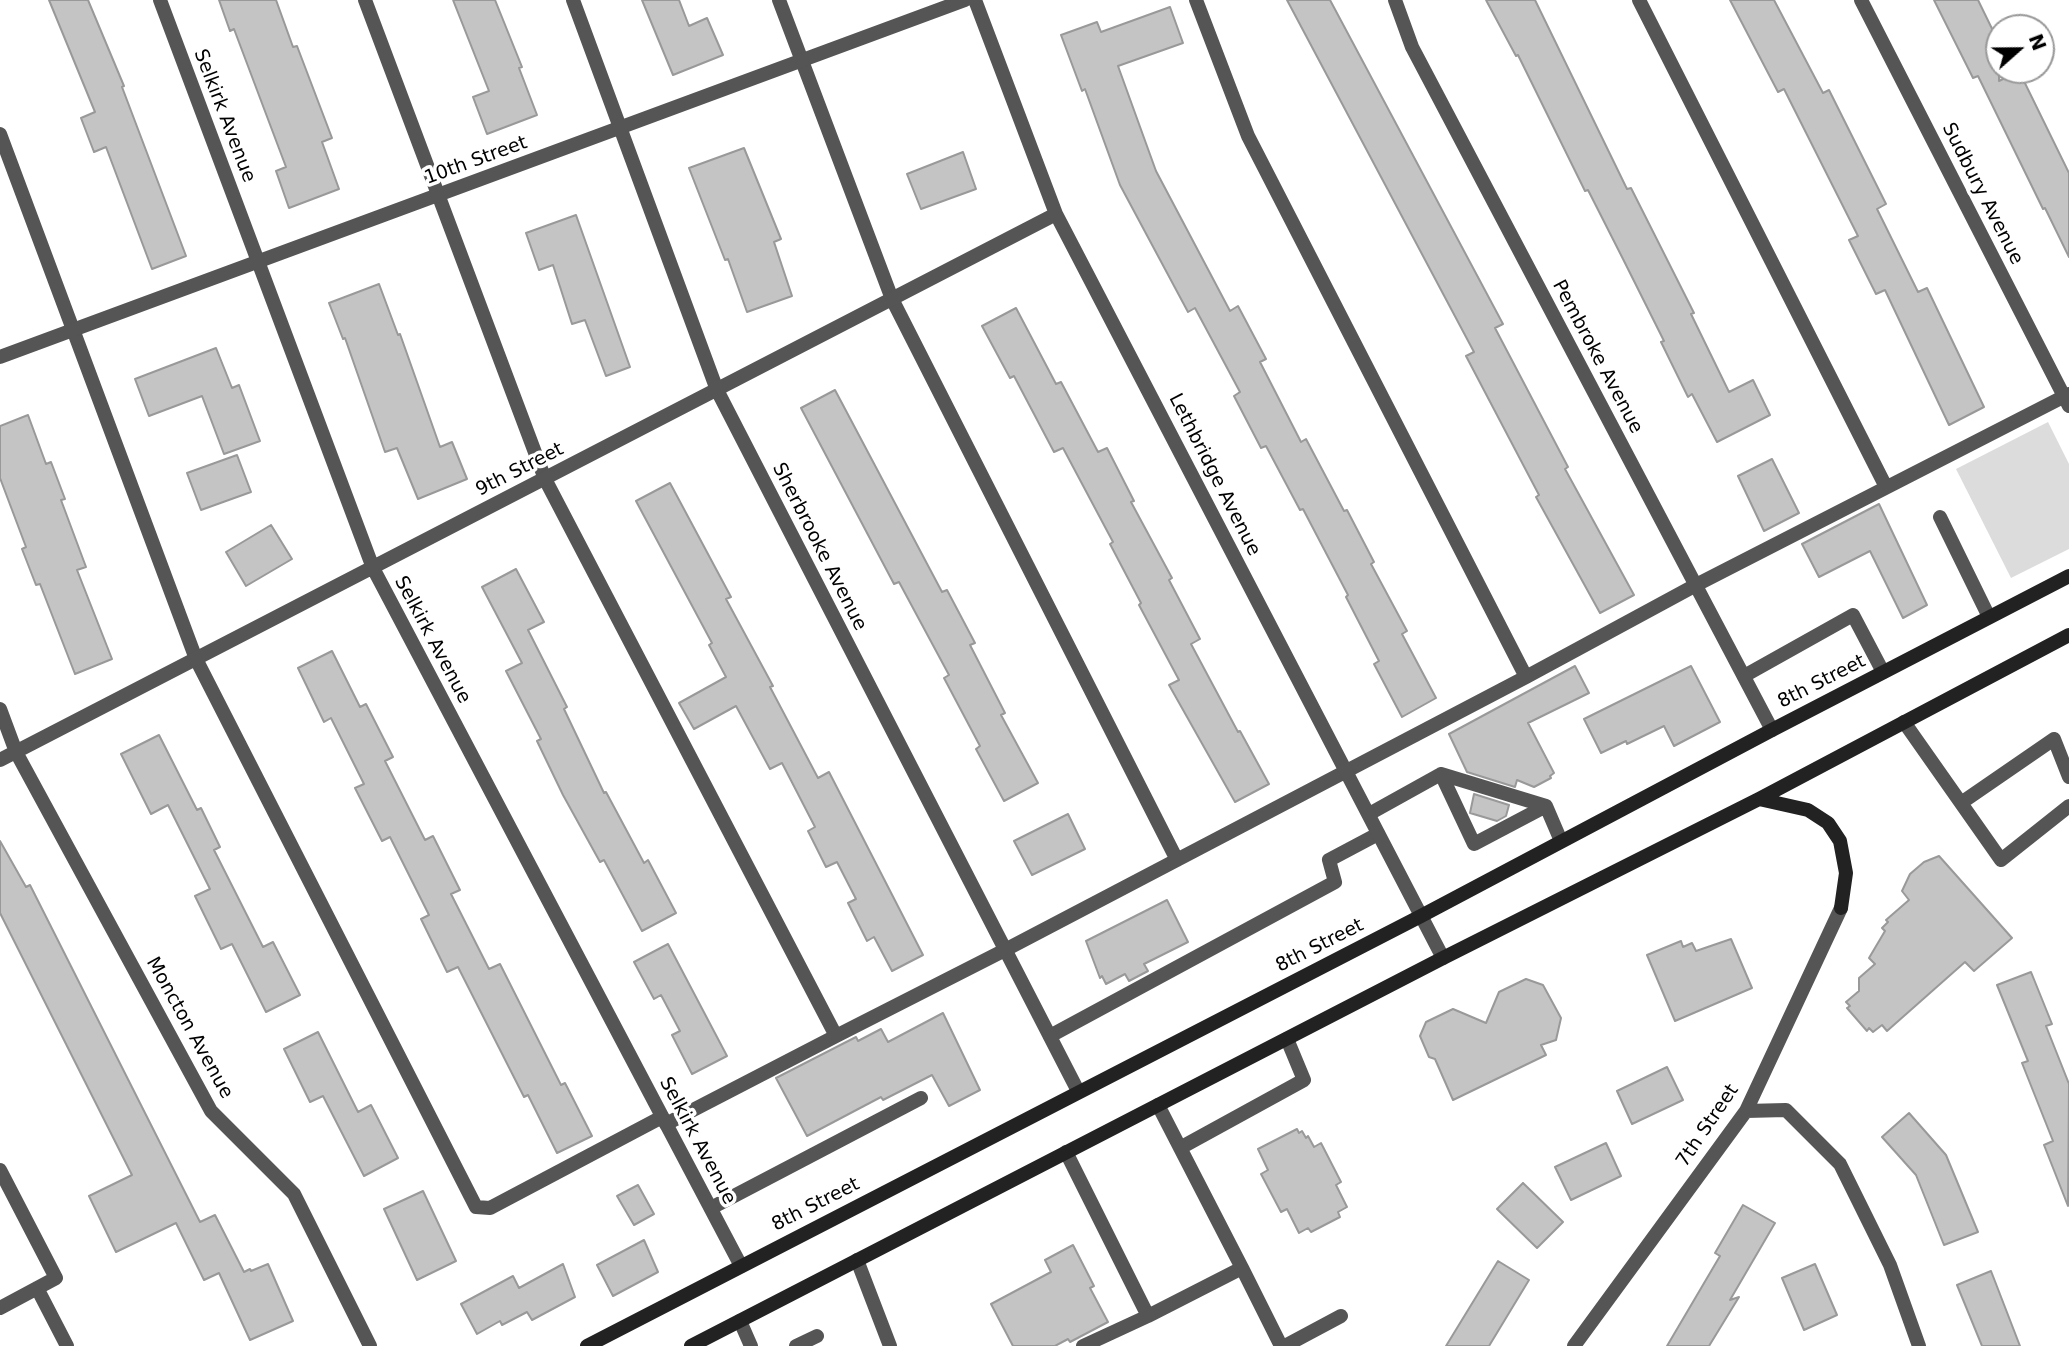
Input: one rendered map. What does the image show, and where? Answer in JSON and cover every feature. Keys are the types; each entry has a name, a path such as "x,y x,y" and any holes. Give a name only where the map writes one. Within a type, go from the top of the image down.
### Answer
{"main road":[{"name":"8th Street","path":"597,1344 741,1266 1421,916 2069,576"},
{"path":"691,1346 1443,958 1759,799 2069,635"},
{"path":"1759,799 1808,810 1828,823 1840,841 1846,873 1841,908"}],"street":[{"name":"Selkirk Avenue","path":"160,0 373,568 741,1266"},
{"path":"365,0 545,479 836,1036"},
{"name":"Sherbrooke Avenue","path":"573,0 717,390 1078,1091"},
{"path":"779,0 892,299 1177,860"},
{"name":"10th Street","path":"0,357 965,0"},
{"name":"Lethbridge Avenue","path":"975,0 1056,214 1443,958"},
{"path":"1196,0 1248,136 1526,677"},
{"name":"Pembroke Avenue","path":"1395,0 1412,47 1772,730"},
{"path":"1639,0 1886,487"},
{"name":"Sudbury Avenue","path":"1861,0 2067,399"},
{"path":"0,134 196,659 477,1207 490,1208 836,1036 1526,677 1696,585 1886,487 2067,399"},
{"name":"9th Street","path":"0,760 1056,214"},
{"path":"1940,517 1989,617"},
{"path":"1744,676 1853,615 1883,672"},
{"name":"Moncton Avenue","path":"0,709 16,752 211,1111 294,1194 370,1346"},
{"path":"1904,722 2001,860 2069,806"},
{"path":"1961,803 2054,738 2069,777"},
{"path":"1369,814 1441,774 1546,806 1561,841"},
{"path":"1441,774 1474,844 1546,806"},
{"path":"1050,1036 1335,882 1329,860 1378,834"},
{"name":"7th Street","path":"1574,1346 1746,1111 1841,908"},
{"path":"1180,1148 1304,1080 1287,1038"},
{"path":"711,1208 921,1098"},
{"path":"1158,1105 1283,1346 1341,1316"},
{"path":"1746,1111 1786,1110 1840,1164 1890,1265 1919,1346"},
{"path":"1066,1152 1148,1316"},
{"path":"0,1170 56,1279 0,1308"},
{"path":"857,1260 890,1346"},
{"path":"1083,1346 1242,1268"},
{"path":"37,1288 67,1346"},
{"path":"740,1321 751,1346"},
{"path":"796,1346 817,1336"}],"shaded area":[{"path":"2048,422 2069,464 2069,549 2011,578 1956,469"}],"building":[{"path":"49,0 88,0 124,86 122,87 186,256 152,269 106,147 94,152 81,118 95,112"},
{"path":"219,0 276,0 293,47 297,46 332,138 322,142 339,189 289,208 276,171 286,167 234,29 230,31"},
{"path":"453,0 495,0 522,67 519,68 537,115 487,134 473,97 489,91"},
{"path":"642,0 679,0 689,26 707,18 723,55 673,75"},
{"path":"1287,0 1330,0 1503,324 1495,328 1568,467 1565,469 1634,595 1600,613 1536,497 1539,495 1466,356 1474,352"},
{"path":"1486,0 1535,0 1627,189 1631,188 1694,313 1691,314 1729,392 1753,380 1770,415 1717,442 1692,394 1688,397 1661,342 1664,341 1588,190 1585,191 1518,55 1516,56"},
{"path":"1730,0 1774,0 1823,93 1829,90 1886,204 1877,209 1918,292 1927,288 1984,407 1949,425 1885,290 1876,294 1849,240 1858,236 1784,89 1778,92"},
{"path":"1934,0 1978,0 1985,14 1985,84 2025,84 2069,173 2069,257 1978,76 1973,78"},
{"path":"1170,7 1183,43 1118,66 1156,171 1230,311 1238,306 1266,359 1260,362 1301,442 1306,439 1344,511 1347,510 1374,562 1371,564 1407,631 1402,634 1436,698 1402,717 1374,664 1379,661 1346,597 1348,595 1303,509 1300,510 1266,446 1261,448 1234,396 1240,392 1195,308 1188,312 1120,185 1085,89 1082,91 1061,35 1097,22 1101,32"},
{"path":"744,148 781,239 774,242 792,296 747,312 728,259 725,260 689,168"},
{"path":"963,152 976,189 921,209 907,174"},
{"path":"576,215 630,367 606,376 585,320 572,324 553,265 539,270 526,233"},
{"path":"379,284 398,335 400,334 440,447 452,442 467,479 418,499 397,448 385,452 345,338 343,339 329,303"},
{"path":"1016,308 1056,384 1061,382 1098,452 1107,448 1200,639 1191,644 1269,784 1235,802 1169,685 1179,680 1139,605 1141,603 1110,544 1113,542 1063,448 1054,452 1014,376 1010,378 982,326"},
{"path":"216,348 232,388 239,385 260,441 224,454 202,396 149,416 135,379"},
{"path":"835,390 942,592 947,590 975,643 970,645 1005,713 1001,715 1038,783 1004,801 976,749 980,746 944,678 949,675 899,582 894,584 801,408"},
{"path":"28,415 46,464 51,462 65,499 61,500 86,567 77,570 112,659 75,674 40,584 36,585 22,549 26,547 0,478 0,426"},
{"path":"237,455 251,492 201,510 187,473"},
{"path":"1772,459 1799,513 1764,531 1738,476"},
{"path":"670,483 731,597 726,599 818,778 829,772 923,955 892,971 874,937 867,941 848,903 856,899 837,862 826,867 808,831 815,827 782,763 770,769 736,706 694,729 679,703 726,677 709,645 712,643 636,501"},
{"path":"1879,504 1927,605 1903,618 1870,551 1819,577 1802,544"},
{"path":"271,525 292,559 246,586 226,552"},
{"path":"516,569 544,622 528,630 567,707 564,709 604,793 606,792 644,863 648,860 676,913 642,931 604,860 600,862 563,795 537,741 541,739 506,671 522,663 482,587"},
{"path":"332,651 360,707 366,704 393,757 385,761 425,840 433,836 460,890 451,894 489,969 500,964 561,1085 565,1083 592,1136 557,1153 528,1095 524,1097 458,967 447,972 421,919 429,915 390,837 382,841 355,788 364,784 331,718 324,722 298,668"},
{"path":"1575,666 1589,693 1528,723 1554,773 1551,778 1534,787 1517,780 1515,787 1467,772 1449,734"},
{"path":"1691,666 1720,722 1674,746 1664,726 1601,753 1584,719"},
{"path":"159,735 197,810 201,808 220,847 214,850 263,947 273,942 300,995 266,1012 232,944 221,949 195,896 210,889 168,805 151,814 121,754"},
{"path":"1474,794 1509,805 1506,816 1497,821 1470,813"},
{"path":"1068,814 1085,849 1032,875 1014,841"},
{"path":"0,841 26,887 30,885 200,1222 215,1215 244,1272 268,1264 293,1321 250,1340 219,1273 204,1280 176,1223 116,1252 89,1196 132,1175 0,913"},
{"path":"1939,856 2012,938 1974,971 1965,962 1887,1031 1882,1025 1873,1032 1869,1028 1867,1031 1847,1008 1850,1006 1846,1002 1859,991 1859,978 1875,964 1869,958 1885,931 1882,928 1888,922 1886,920 1909,900 1902,891 1910,874 1924,862"},
{"path":"1167,900 1188,942 1144,964 1148,971 1129,981 1125,974 1106,984 1102,976 1100,978 1086,941"},
{"path":"1731,939 1752,988 1675,1021 1647,955 1681,941 1683,947 1692,943 1696,951"},
{"path":"668,944 727,1056 692,1074 672,1035 680,1031 661,995 654,999 634,962"},
{"path":"2031,972 2052,1024 2046,1026 2069,1084 2068,1206 2044,1145 2053,1141 2022,1063 2028,1061 1997,985"},
{"path":"1526,979 1543,985 1561,1018 1556,1040 1541,1045 1546,1055 1453,1100 1435,1059 1429,1057 1420,1036 1426,1022 1453,1009 1486,1023 1499,992"},
{"path":"943,1013 980,1090 949,1106 932,1075 883,1100 881,1097 807,1136 776,1078 856,1037 858,1041 881,1029 888,1042"},
{"path":"318,1032 358,1112 371,1105 398,1158 364,1176 323,1096 310,1102 284,1049"},
{"path":"1667,1067 1683,1100 1632,1124 1617,1091"},
{"path":"1909,1113 1946,1155 1978,1232 1944,1245 1916,1175 1882,1137"},
{"path":"1297,1129 1299,1133 1302,1131 1306,1138 1308,1136 1314,1147 1321,1143 1341,1182 1336,1185 1347,1207 1338,1212 1340,1217 1311,1232 1308,1228 1299,1233 1287,1209 1281,1212 1261,1174 1268,1170 1258,1149"},
{"path":"1606,1143 1621,1176 1571,1200 1555,1167"},
{"path":"1523,1183 1563,1222 1537,1248 1497,1209"},
{"path":"638,1185 654,1214 634,1225 617,1196"},
{"path":"423,1191 456,1261 417,1280 384,1209"},
{"path":"1743,1205 1775,1223 1730,1300 1739,1297 1709,1346 1667,1346 1720,1256 1715,1253"},
{"path":"644,1240 658,1272 613,1296 597,1265"},
{"path":"1073,1245 1094,1286 1090,1288 1108,1322 1070,1342 1068,1339 1055,1346 1013,1346 991,1304 1051,1272 1045,1260"},
{"path":"1498,1261 1529,1280 1489,1346 1446,1346"},
{"path":"563,1264 575,1297 532,1320 527,1312 502,1325 500,1321 477,1334 461,1304 513,1276 519,1288"},
{"path":"1815,1264 1837,1315 1804,1330 1782,1278"},
{"path":"1991,1271 2020,1346 1982,1346 1957,1285"}]}
